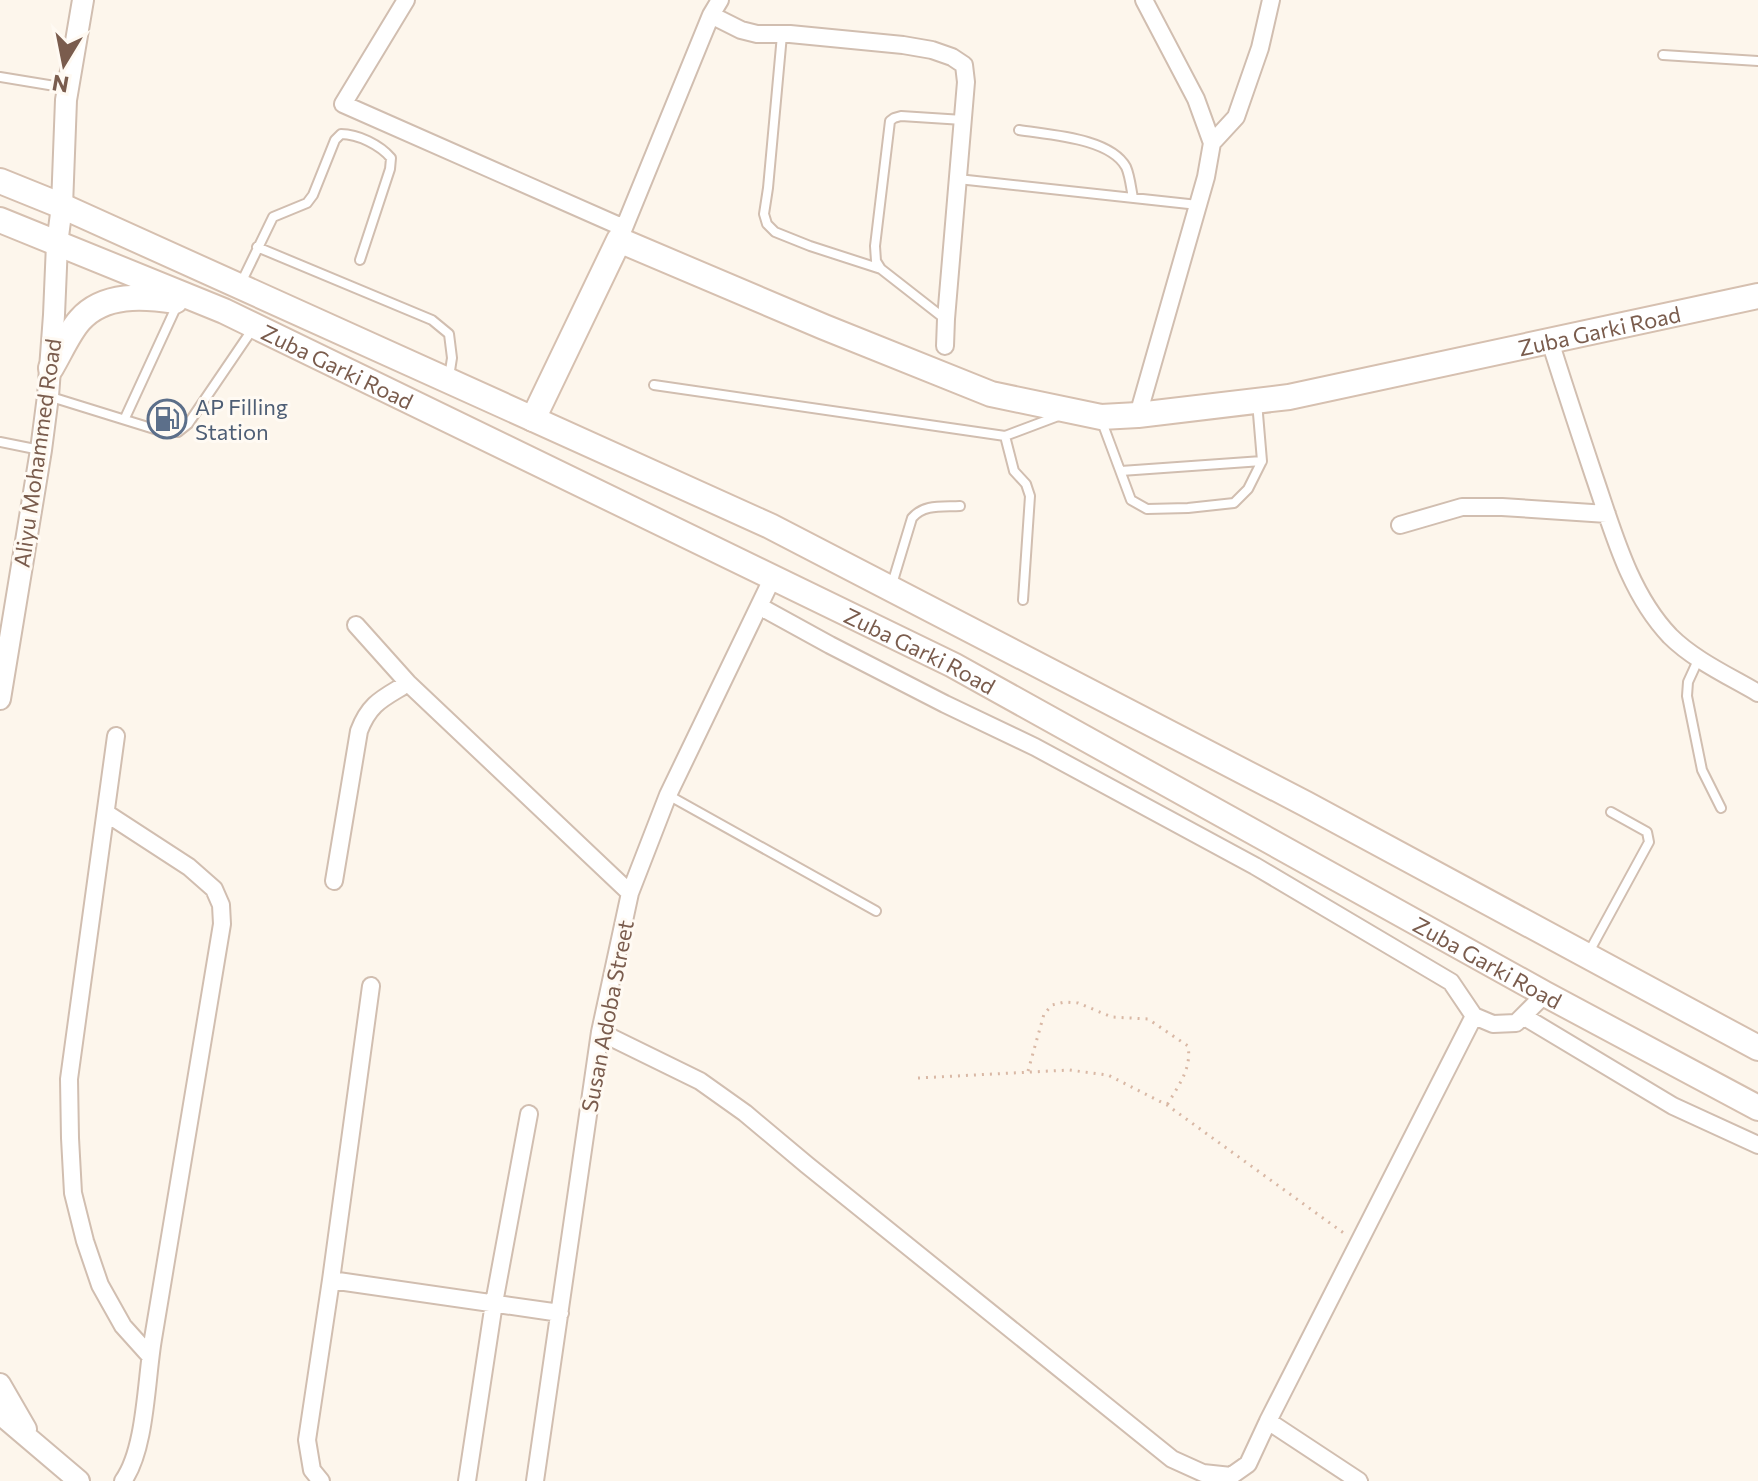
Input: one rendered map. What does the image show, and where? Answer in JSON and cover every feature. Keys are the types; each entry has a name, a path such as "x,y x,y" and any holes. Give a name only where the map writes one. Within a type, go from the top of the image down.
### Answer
{"main road":[{"name":"Zuba Garki Road","path":"0,181 62,206 770,526 1306,804 1758,1048"},
{"name":"Zuba Garki Road","path":"0,220 224,311 953,665 1545,994 1758,1108"},
{"name":"Zuba Garki Road","path":"621,234 824,327 991,394 1101,417 1289,397 1758,296"},
{"path":"533,419 621,234"},
{"path":"51,368 81,319 99,305 143,297 224,311"}],"street":[{"name":"Aliyu Mohammed Road","path":"0,699 48,396 62,206 66,100 83,0"},
{"path":"406,0 343,104 621,234 716,7 741,30 757,34 903,45 952,57 964,65 966,82 945,346"},
{"path":"1138,415 1206,177 1212,143 1196,99 1144,0"},
{"path":"1212,143 1236,117 1260,48 1271,0"},
{"path":"1550,341 1607,514 1634,585 1652,615 1672,638 1758,693"},
{"path":"1400,525 1462,507 1607,514"},
{"name":"Susan Adoba Street","path":"535,1481 600,1032 630,893 668,795 772,579"},
{"path":"759,606 855,658 1035,747 1255,866 1451,982 1474,1016 1493,1024 1516,1023 1545,994"},
{"path":"356,625 408,683 630,893"},
{"path":"334,881 364,716 374,704 408,683"},
{"path":"116,736 69,1079 73,1193 100,1285 123,1326 150,1356"},
{"path":"106,813 189,867 214,889 221,905 222,924 150,1356 138,1450 123,1481"},
{"path":"321,1481 312,1470 307,1440 371,986"},
{"path":"600,1032 700,1081 745,1113 1172,1459 1203,1473 1231,1476 1248,1464 1474,1016"},
{"path":"1523,1016 1673,1106 1758,1145"},
{"path":"467,1481 494,1303 529,1114"},
{"path":"331,1280 560,1313"},
{"path":"0,1384 34,1443"},
{"path":"0,1414 72,1479"},
{"path":"1268,1421 1359,1481"}],"lane":[{"path":"782,35 764,214 767,224 775,232 810,246 881,269 946,319"},
{"path":"1663,55 1758,61"},
{"path":"0,77 68,88"},
{"path":"881,269 876,261 875,246 890,121 901,116 963,120"},
{"path":"1019,130 1104,146 1120,158 1128,170 1133,198"},
{"path":"239,287 273,217 307,203 335,140 341,134 383,149 391,158 360,260"},
{"path":"958,179 1198,205"},
{"path":"257,247 441,326 449,334 452,358 448,382"},
{"path":"125,418 178,301"},
{"path":"48,396 164,432 178,432 188,424 254,326"},
{"path":"654,385 1005,436 1073,411"},
{"path":"1101,417 1131,500 1147,509 1188,508 1234,503 1248,489 1262,461 1257,401"},
{"path":"1005,436 1014,471 1026,484 1030,496 1023,600"},
{"path":"0,442 41,450"},
{"path":"1121,471 1262,461"},
{"path":"891,589 912,518 923,509 960,506"},
{"path":"1699,658 1688,682 1687,696 1702,770 1721,808"},
{"path":"668,795 876,911"},
{"path":"1586,956 1649,842 1647,832 1611,812"}],"path":[{"path":"1028,1072 1044,1014 1052,1005 1078,1003 1112,1017 1148,1019 1188,1046 1188,1067 1167,1105"},
{"path":"918,1078 1069,1070 1108,1075 1167,1105 1358,1243"}],"place":[{"name":"AP Filling Station","path":"167,419"}]}
